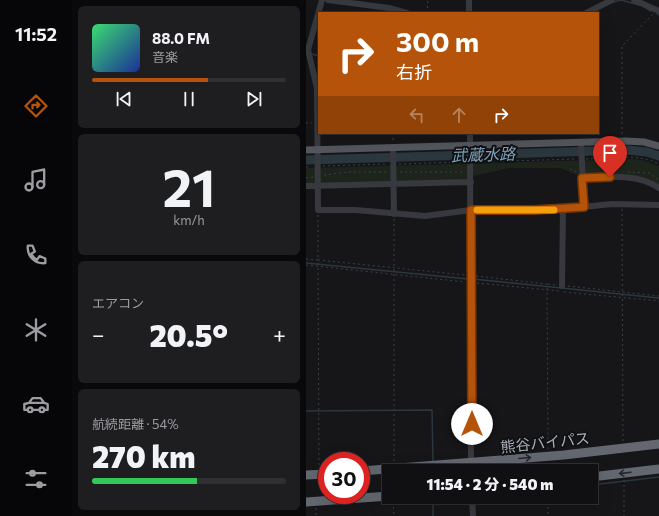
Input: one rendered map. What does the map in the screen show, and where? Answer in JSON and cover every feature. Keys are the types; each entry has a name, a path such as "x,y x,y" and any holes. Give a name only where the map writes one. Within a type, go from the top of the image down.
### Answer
{"highway":[{"name":"熊谷バイパス","path":"496,464 659,444"},
{"path":"598,476 659,469"},
{"name":"熊谷バイパス","path":"370,471 382,470"},
{"path":"306,476 318,472"},
{"path":"306,502 382,497"}],"main road":[{"path":"306,150 317,152 470,148 622,141 644,142 659,146"}],"street":[{"path":"318,12 322,0"},
{"path":"328,0 354,2 403,12"},
{"path":"469,12 470,0"},
{"path":"588,12 612,0"},
{"path":"634,0 657,10"},
{"path":"318,13 307,50 317,88 318,210 356,210 425,216 471,210 563,209 622,205 659,205"},
{"path":"470,134 471,464"},
{"path":"582,144 581,158 584,207"},
{"path":"393,150 394,214"},
{"path":"582,178 624,177 650,182 659,188"},
{"path":"306,186 471,182"},
{"path":"562,286 563,209"},
{"path":"472,504 473,516"}],"path":[{"path":"427,12 428,0"},
{"path":"622,141 622,46 657,10"},
{"path":"393,134 393,150"},
{"path":"306,166 633,157 643,158 659,164"},
{"path":"622,205 623,436"},
{"path":"318,210 323,452"},
{"path":"394,214 394,464"},
{"path":"306,259 394,269 547,290 659,301"},
{"path":"306,265 547,284 659,296"},
{"path":"547,284 548,450"},
{"path":"624,474 624,516"},
{"path":"393,504 394,516"},
{"path":"548,504 548,516"}],"shaded area":[{"path":"633,159 642,160 659,166 659,186 650,180 579,176 560,168 509,168 469,177 468,180 306,184 306,168"}],"waterway":[{"path":"613,2 621,0 639,5"},
{"path":"646,8 651,11"},
{"path":"312,54 318,56"},
{"name":"武蔵水路","path":"306,160 627,150 647,152 659,156"},
{"path":"306,263 468,279"},
{"path":"473,279 659,298"},
{"path":"306,411 432,410 433,461"},
{"path":"598,484 659,477"},
{"path":"433,504 433,516"}],"slow traffic":[{"path":"477,210 554,210"}],"route":[{"path":"472,424 471,210 534,210 584,207 582,178 610,177"}]}
